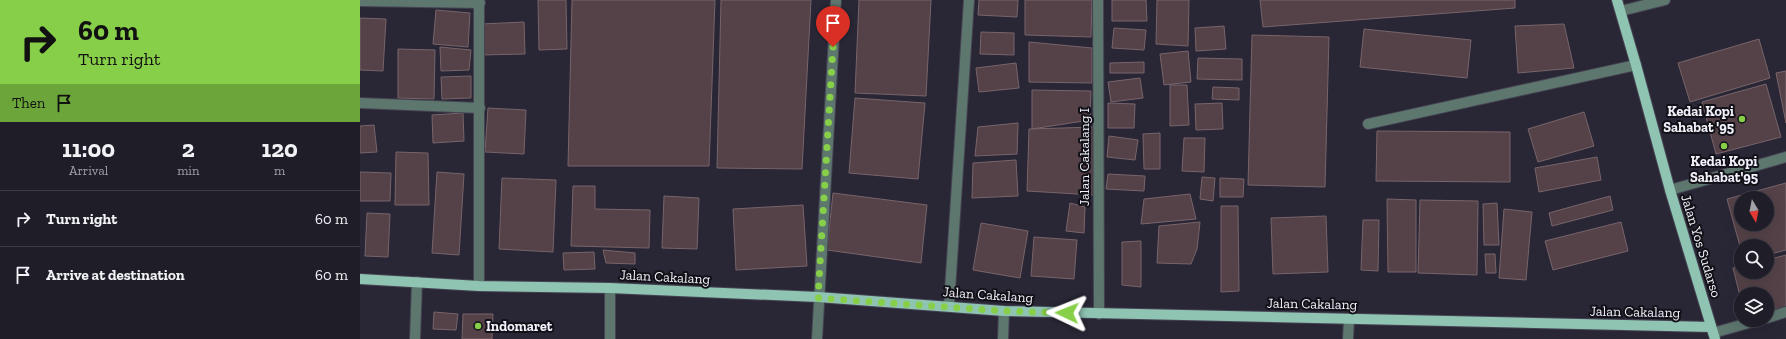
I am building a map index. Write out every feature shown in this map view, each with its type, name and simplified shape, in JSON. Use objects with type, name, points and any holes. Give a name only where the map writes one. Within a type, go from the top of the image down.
[{"type":"main road","name":"Jalan Yos Sudarso","points":[[1616,0],[1621,11],[1670,190],[1713,333]]},
{"type":"main road","name":"Jalan Cakalang","points":[[360,279],[479,286],[610,288],[818,298],[1004,311],[1349,319],[1713,333]]},
{"type":"street","points":[[817,339],[818,298],[836,0]]},
{"type":"street","points":[[949,306],[969,0]]},
{"type":"street","name":"Jalan Cakalang I","points":[[1098,0],[1099,314]]},
{"type":"street","points":[[1621,11],[1665,0]]},
{"type":"street","points":[[360,1],[480,1],[479,286]]},
{"type":"street","points":[[1368,124],[1636,65]]},
{"type":"street","points":[[360,103],[480,108]]},
{"type":"street","points":[[1670,190],[1786,157]]},
{"type":"street","points":[[415,339],[417,282]]},
{"type":"street","points":[[610,288],[610,339]]},
{"type":"street","points":[[1003,339],[1004,311]]},
{"type":"street","points":[[1774,316],[1786,312]]},
{"type":"street","points":[[1348,339],[1349,319]]},
{"type":"street","points":[[1713,333],[1734,327]]},
{"type":"building","points":[[538,0],[566,0],[567,49],[539,50]]},
{"type":"building","points":[[572,0],[715,0],[709,166],[568,166]]},
{"type":"building","points":[[721,0],[811,0],[802,169],[717,168]]},
{"type":"building","points":[[859,0],[931,0],[926,96],[855,93]]},
{"type":"building","points":[[979,0],[1018,0],[1017,17],[978,15]]},
{"type":"building","points":[[1025,0],[1092,0],[1091,37],[1025,35]]},
{"type":"building","points":[[1112,0],[1146,0],[1147,21],[1112,21]]},
{"type":"building","points":[[1157,0],[1189,0],[1188,46],[1156,44]]},
{"type":"building","points":[[1260,0],[1515,0],[1515,8],[1263,27]]},
{"type":"building","points":[[436,10],[470,13],[468,47],[433,44]]},
{"type":"building","points":[[360,18],[386,19],[383,71],[360,70]]},
{"type":"building","points":[[524,22],[525,54],[481,55],[481,24]]},
{"type":"building","points":[[1564,24],[1574,68],[1518,73],[1515,26]]},
{"type":"building","points":[[1224,26],[1226,49],[1196,51],[1195,28]]},
{"type":"building","points":[[1114,28],[1146,30],[1144,50],[1112,48]]},
{"type":"building","points":[[1364,29],[1471,40],[1467,78],[1360,67]]},
{"type":"building","points":[[981,32],[1014,33],[1014,55],[980,54]]},
{"type":"building","points":[[1252,35],[1329,37],[1325,187],[1248,185]]},
{"type":"building","points":[[1759,39],[1770,78],[1690,102],[1678,63]]},
{"type":"building","points":[[1029,42],[1092,48],[1092,83],[1029,82]]},
{"type":"building","points":[[440,47],[471,50],[469,70],[441,71]]},
{"type":"building","points":[[398,49],[435,50],[434,99],[398,98]]},
{"type":"building","points":[[1188,51],[1191,82],[1164,85],[1160,54]]},
{"type":"building","points":[[1198,58],[1242,59],[1242,80],[1197,79]]},
{"type":"building","points":[[1144,62],[1144,73],[1110,73],[1110,63]]},
{"type":"building","points":[[1016,63],[1019,88],[979,92],[976,68]]},
{"type":"building","points":[[1786,71],[1786,123],[1776,73]]},
{"type":"building","points":[[471,76],[471,98],[442,99],[441,77]]},
{"type":"building","points":[[1140,78],[1143,98],[1111,102],[1108,82]]},
{"type":"building","name":"Kedai Kopi Sahabat '95","points":[[1766,84],[1781,137],[1716,154],[1702,102]]},
{"type":"building","points":[[1170,85],[1187,85],[1189,125],[1170,126]]},
{"type":"building","points":[[1213,87],[1239,88],[1239,100],[1212,99]]},
{"type":"building","points":[[1032,90],[1091,91],[1090,120],[1032,129]]},
{"type":"building","points":[[855,98],[925,103],[918,179],[849,173]]},
{"type":"building","points":[[1108,103],[1135,104],[1134,128],[1108,128]]},
{"type":"building","points":[[1222,103],[1223,129],[1196,130],[1195,104]]},
{"type":"building","points":[[488,108],[526,110],[524,154],[485,152]]},
{"type":"building","points":[[1584,112],[1594,146],[1538,162],[1528,129]]},
{"type":"building","points":[[463,113],[464,141],[433,143],[432,115]]},
{"type":"building","points":[[1018,123],[1017,154],[975,156],[978,127]]},
{"type":"building","points":[[374,125],[377,152],[360,153],[360,126]]},
{"type":"building","points":[[1094,127],[1094,195],[1027,191],[1029,129]]},
{"type":"building","points":[[1377,131],[1510,132],[1510,182],[1376,181]]},
{"type":"building","points":[[1160,133],[1160,169],[1144,169],[1143,134]]},
{"type":"building","points":[[1109,136],[1138,140],[1135,160],[1107,157]]},
{"type":"building","points":[[1184,138],[1205,138],[1204,172],[1182,171]]},
{"type":"building","points":[[396,152],[428,153],[429,205],[395,205]]},
{"type":"building","points":[[1597,157],[1601,180],[1539,192],[1535,168]]},
{"type":"building","points":[[1016,160],[1018,196],[972,198],[973,163]]},
{"type":"building","points":[[360,172],[391,173],[390,201],[360,201]]},
{"type":"building","points":[[437,172],[464,174],[459,255],[432,253]]},
{"type":"building","points":[[1108,174],[1145,176],[1144,191],[1106,189]]},
{"type":"building","points":[[1202,177],[1215,178],[1213,201],[1200,199]]},
{"type":"building","points":[[502,178],[556,180],[553,252],[499,249]]},
{"type":"building","points":[[1220,178],[1244,179],[1243,197],[1220,197]]},
{"type":"building","points":[[1786,183],[1786,250],[1774,253],[1774,239],[1738,239],[1736,231],[1774,231],[1774,191],[1756,191]]},
{"type":"building","points":[[573,186],[595,186],[595,209],[650,210],[649,248],[571,246]]},
{"type":"building","points":[[833,193],[927,205],[921,263],[827,250]]},
{"type":"building","points":[[1190,194],[1196,219],[1141,224],[1144,199]]},
{"type":"building","points":[[664,196],[699,198],[697,249],[662,248]]},
{"type":"building","points":[[1610,196],[1613,210],[1552,226],[1549,213]]},
{"type":"building","points":[[1734,197],[1734,224],[1727,199]]},
{"type":"building","points":[[1387,199],[1416,200],[1416,272],[1388,272]]},
{"type":"building","points":[[1420,200],[1478,201],[1477,275],[1418,273]]},
{"type":"building","points":[[1070,203],[1085,207],[1084,233],[1066,231]]},
{"type":"building","points":[[1497,203],[1499,245],[1484,245],[1483,204]]},
{"type":"building","points":[[803,205],[807,266],[736,270],[733,209]]},
{"type":"building","points":[[1221,206],[1238,206],[1239,291],[1221,292]]},
{"type":"building","points":[[1504,209],[1532,212],[1526,280],[1499,278]]},
{"type":"building","points":[[367,213],[390,214],[388,257],[365,256]]},
{"type":"building","points":[[1326,216],[1328,272],[1273,274],[1271,218]]},
{"type":"building","points":[[1363,220],[1379,220],[1378,271],[1361,270]]},
{"type":"building","points":[[1200,222],[1197,249],[1191,264],[1157,263],[1159,226]]},
{"type":"building","points":[[1621,222],[1628,251],[1553,270],[1545,241]]},
{"type":"building","points":[[981,223],[1028,231],[1020,278],[973,270]]},
{"type":"building","points":[[1034,237],[1077,240],[1074,279],[1031,276]]},
{"type":"building","points":[[1141,241],[1141,287],[1122,285],[1122,242]]},
{"type":"building","points":[[603,250],[635,253],[635,264],[606,263]]},
{"type":"building","points":[[594,252],[595,269],[564,270],[563,253]]},
{"type":"building","points":[[1485,254],[1495,254],[1496,273],[1486,273]]},
{"type":"building","points":[[1786,255],[1786,307],[1774,310],[1774,287],[1738,287],[1736,279],[1774,279],[1774,258]]},
{"type":"building","points":[[434,312],[458,314],[456,330],[433,329]]},
{"type":"building","name":"Indomaret","points":[[463,314],[493,314],[492,339],[462,339]]},
{"type":"place","name":"Kedai Kopi Sahabat '95","points":[[1742,119]]},
{"type":"place","name":"Kedai Kopi Sahabat'95","points":[[1724,146]]},
{"type":"place","name":"Indomaret","points":[[478,326]]},
{"type":"route","points":[[833,47],[818,298],[1004,311],[1067,313]]}]
